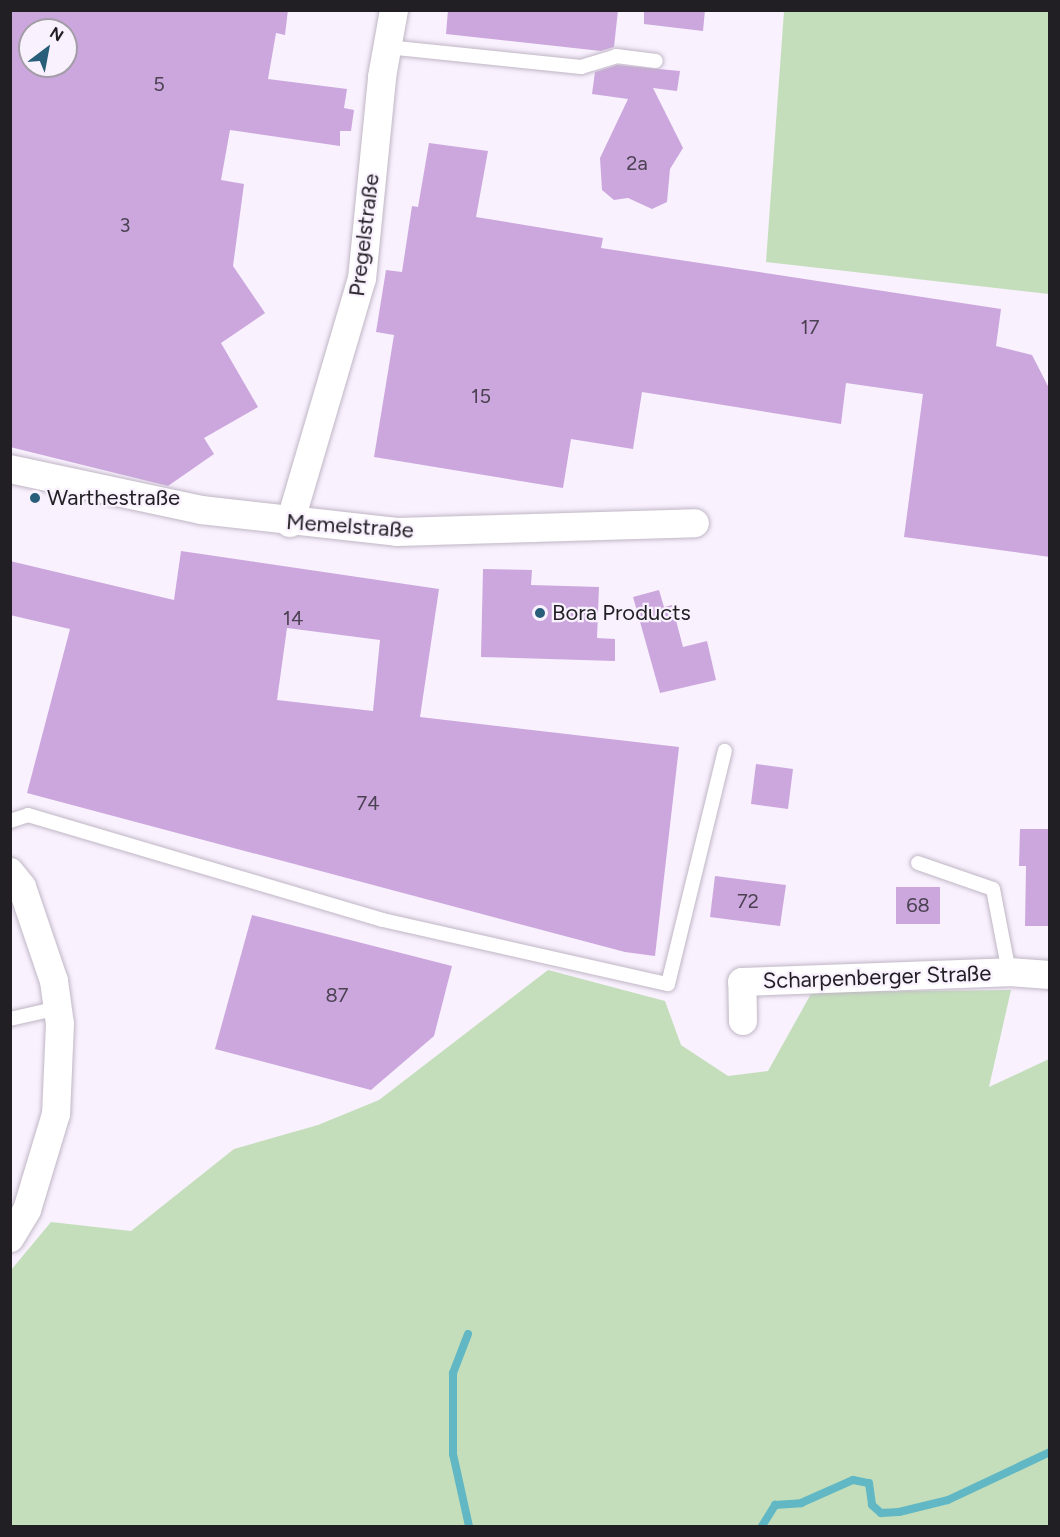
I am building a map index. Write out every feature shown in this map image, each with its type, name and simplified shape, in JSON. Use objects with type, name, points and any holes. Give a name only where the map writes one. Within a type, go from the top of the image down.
[{"type":"street","name":"Pregelstraße","points":[[290,523],[362,279],[387,47],[394,10]]},
{"type":"street","name":"Memelstraße","points":[[10,469],[166,503],[290,523],[397,532],[695,524]]},
{"type":"street","points":[[10,872],[22,887],[37,929],[54,981],[58,1008],[56,1114],[27,1210],[10,1238]]},
{"type":"street","name":"Scharpenberger Straße","points":[[742,1021],[742,982],[1009,972],[1050,975]]},
{"type":"lane","points":[[387,47],[581,68],[616,56],[656,61]]},
{"type":"lane","points":[[10,821],[28,814],[384,920],[668,984],[725,751]]},
{"type":"lane","points":[[918,863],[993,889],[1009,972]]},
{"type":"lane","points":[[10,1019],[58,1008]]},
{"type":"green space","points":[[784,11],[1049,11],[1049,294],[766,262]]},
{"type":"green space","points":[[548,970],[665,1001],[681,1045],[728,1076],[768,1071],[812,992],[1011,990],[989,1087],[1049,1059],[1049,1526],[11,1526],[11,1270],[51,1222],[131,1231],[234,1149],[318,1125],[379,1100]]},
{"type":"building","points":[[10,10],[288,10],[285,35],[276,33],[268,79],[347,89],[344,108],[354,110],[351,131],[340,131],[340,146],[230,130],[221,180],[244,184],[233,266],[265,313],[221,343],[258,407],[204,438],[214,454],[168,486],[10,447]]},
{"type":"building","points":[[448,10],[618,10],[614,47],[601,51],[446,34]]},
{"type":"building","points":[[644,10],[705,10],[703,31],[644,24]]},
{"type":"building","points":[[617,65],[680,71],[677,91],[653,88],[683,148],[670,169],[667,202],[652,209],[628,198],[614,200],[602,190],[600,158],[628,99],[592,94],[595,72]]},
{"type":"building","points":[[429,143],[488,151],[476,217],[603,238],[601,248],[1001,309],[996,346],[1032,355],[1050,390],[1050,557],[904,537],[923,394],[846,383],[841,424],[642,392],[633,449],[571,439],[563,488],[374,457],[394,335],[376,332],[386,270],[402,272],[412,206],[418,207]]},
{"type":"building","points":[[181,551],[439,589],[420,717],[679,747],[655,956],[625,952],[27,793],[70,629],[10,615],[10,561],[174,600]],"holes":[[[287,628],[380,640],[373,711],[277,700]]]},
{"type":"building","name":"Bora Products","points":[[483,569],[532,570],[531,585],[599,587],[597,638],[615,639],[615,661],[481,657]]},
{"type":"building","points":[[659,590],[664,607],[672,605],[683,647],[707,641],[716,680],[660,693],[633,597]]},
{"type":"building","points":[[756,764],[793,769],[788,809],[751,804]]},
{"type":"building","points":[[1020,829],[1050,829],[1050,926],[1025,926],[1026,866],[1019,866]]},
{"type":"building","points":[[715,876],[786,885],[780,926],[710,917]]},
{"type":"building","points":[[896,887],[940,887],[940,924],[896,924]]},
{"type":"building","points":[[252,915],[452,966],[434,1036],[371,1090],[215,1049]]},
{"type":"waterway","points":[[468,1334],[453,1373],[453,1454],[469,1526]]},
{"type":"waterway","points":[[762,1526],[775,1505],[801,1503],[853,1480],[869,1483],[872,1505],[881,1513],[899,1512],[948,1500],[1050,1452]]},
{"type":"place","name":"Warthestraße","points":[[35,498]]},
{"type":"place","name":"Bora Products","points":[[540,613]]}]
